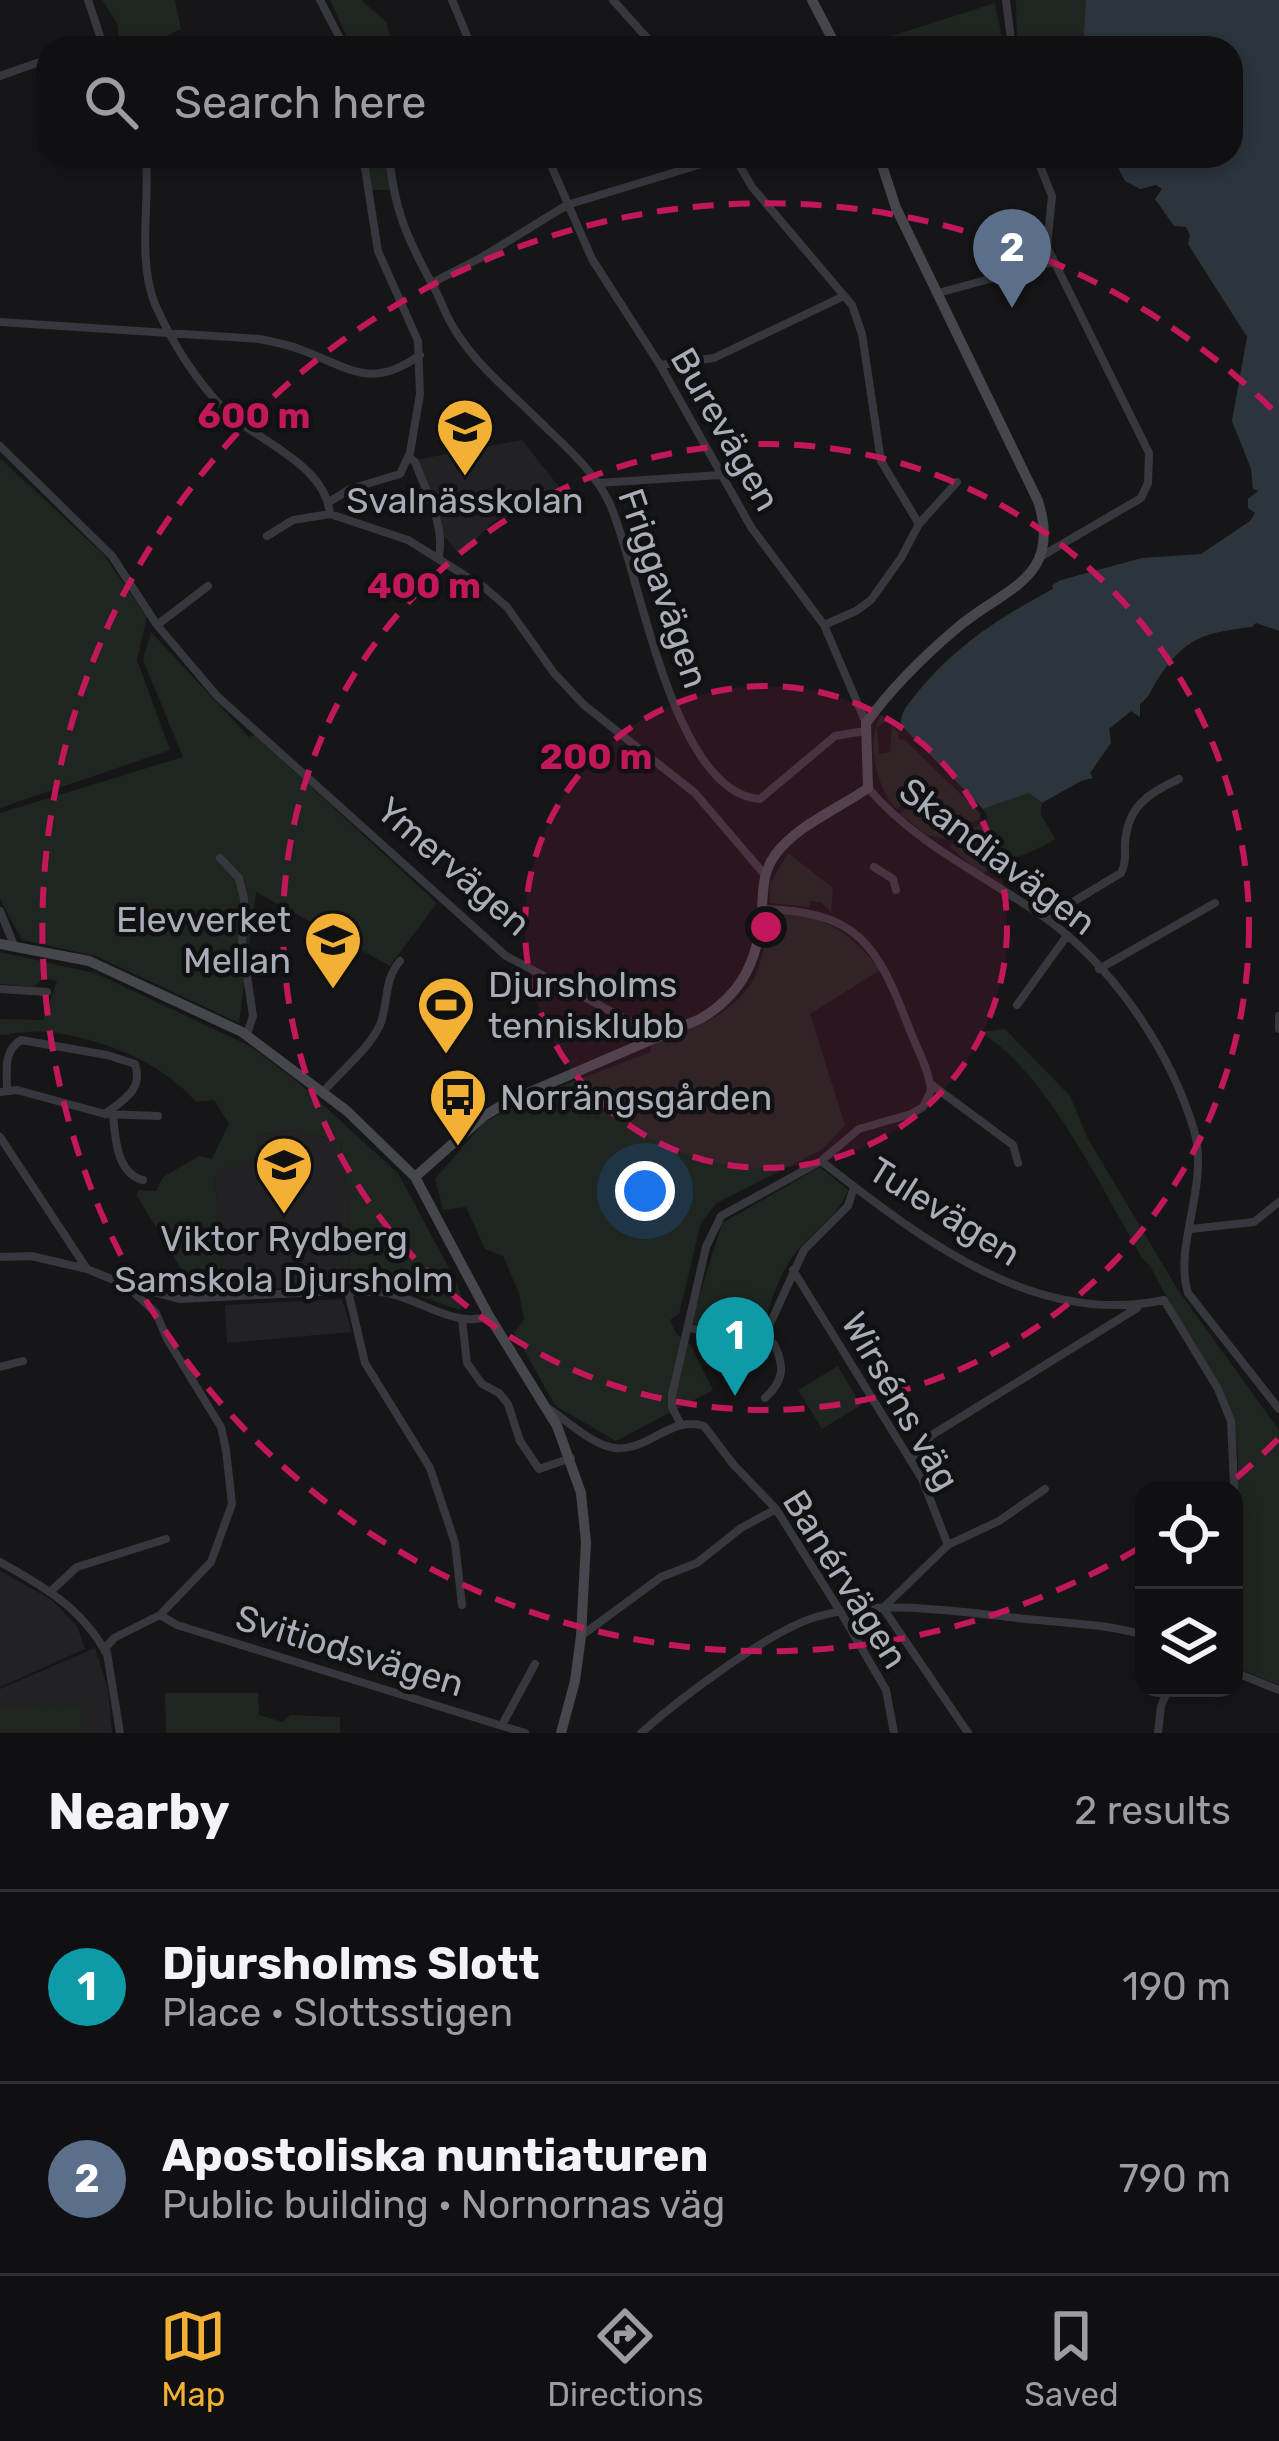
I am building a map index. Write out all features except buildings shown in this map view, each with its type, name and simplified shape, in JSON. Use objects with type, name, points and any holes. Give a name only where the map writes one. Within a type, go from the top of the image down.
[{"type":"street","points":[[88,0],[100,36]]},
{"type":"street","points":[[320,0],[339,36]]},
{"type":"street","points":[[452,0],[467,36]]},
{"type":"street","points":[[614,0],[646,36]]},
{"type":"street","points":[[812,0],[831,36]]},
{"type":"street","points":[[1006,0],[1010,36]]},
{"type":"street","points":[[0,76],[36,63]]},
{"type":"street","points":[[146,168],[148,275],[168,331],[224,409],[296,462],[329,502],[329,514]]},
{"type":"street","points":[[329,502],[350,489],[393,479],[409,458],[420,394],[418,341],[378,250],[365,168]]},
{"type":"street","name":"Friggavägen","points":[[391,168],[406,240],[452,325],[475,357],[599,483],[619,528],[646,631],[679,713],[705,761],[731,789],[760,800],[835,736],[865,727]]},
{"type":"street","name":"Burevägen","points":[[554,168],[592,259],[660,365],[761,543],[824,625],[865,727]]},
{"type":"street","points":[[432,283],[567,205],[691,168]]},
{"type":"street","points":[[739,168],[844,296],[862,334],[881,461],[919,524]]},
{"type":"street","points":[[415,1177],[508,1101],[700,1019],[739,990],[757,944],[765,875],[784,845],[868,788],[865,727],[881,703],[959,626],[1019,586],[1040,557],[1045,534],[1038,501],[896,208],[883,168]]},
{"type":"street","points":[[1040,557],[1141,498],[1150,464],[1118,388],[1053,262],[1047,236],[1052,196],[1041,168]]},
{"type":"street","points":[[936,293],[1053,262]]},
{"type":"street","points":[[660,365],[729,352],[844,296]]},
{"type":"street","points":[[0,322],[260,339],[296,347],[362,374],[393,371],[420,355]]},
{"type":"street","name":"Ymervägen","points":[[0,446],[112,556],[157,625],[217,697],[506,956],[632,1023],[649,1038]]},
{"type":"street","points":[[409,458],[415,462],[436,516],[439,556]]},
{"type":"street","points":[[599,483],[720,475]]},
{"type":"street","points":[[824,625],[871,600],[919,524],[957,482]]},
{"type":"street","points":[[267,536],[293,520],[329,514],[387,530],[439,556],[507,607],[554,673],[584,704],[695,793],[765,875]]},
{"type":"street","points":[[157,625],[208,586]]},
{"type":"street","points":[[1046,918],[1121,873],[1135,809],[1143,798],[1179,778]]},
{"type":"street","name":"Skandiavägen","points":[[868,788],[889,813],[935,850],[1046,918],[1099,969],[1144,1025],[1182,1095],[1198,1151],[1185,1272],[1189,1293],[1279,1409]]},
{"type":"street","points":[[220,858],[239,878],[244,899],[242,942],[254,1016],[247,1034]]},
{"type":"street","points":[[874,867],[893,879],[896,890]]},
{"type":"street","points":[[1099,969],[1215,903]]},
{"type":"street","points":[[547,1408],[599,1443],[618,1449],[680,1424],[672,1395],[706,1247],[721,1216],[821,1161],[860,1129],[923,1107],[929,1100],[931,1084],[885,965],[869,946],[832,918],[815,912],[762,909]]},
{"type":"street","points":[[0,911],[5,944]]},
{"type":"street","points":[[0,930],[5,944]]},
{"type":"street","points":[[1017,1005],[1066,937]]},
{"type":"street","points":[[5,944],[89,962],[247,1034],[323,1092],[415,1177],[571,1458],[586,1542],[581,1636],[561,1733]]},
{"type":"street","points":[[323,1092],[374,1035],[384,1012],[386,987],[400,961]]},
{"type":"street","points":[[0,989],[47,992]]},
{"type":"street","points":[[1279,1016],[1279,1029]]},
{"type":"street","points":[[109,1115],[136,1090],[135,1064],[22,1040],[12,1045],[4,1091],[109,1115],[158,1116]]},
{"type":"street","points":[[931,1084],[1024,1151]]},
{"type":"street","points":[[109,1115],[126,1171],[143,1180]]},
{"type":"street","points":[[0,1137],[87,1269]]},
{"type":"street","points":[[1013,1145],[1018,1162]]},
{"type":"street","name":"Tulevägen","points":[[821,1161],[937,1245],[1000,1281],[1074,1301],[1143,1306],[1164,1300],[1218,1390],[1231,1421],[1237,1589]]},
{"type":"street","points":[[763,1339],[804,1250],[848,1206],[854,1187]]},
{"type":"street","points":[[1191,1229],[1254,1222],[1279,1202]]},
{"type":"street","points":[[0,1257],[31,1256],[87,1269],[179,1299],[320,1292]]},
{"type":"street","name":"Wirséns väg","points":[[793,1270],[922,1479],[948,1545],[884,1609]]},
{"type":"street","points":[[106,1654],[110,1640],[160,1616],[211,1562],[232,1504],[220,1427],[156,1313],[126,1285]]},
{"type":"street","points":[[462,1605],[455,1543],[430,1468],[365,1363],[348,1292],[389,1293],[462,1319],[489,1316]]},
{"type":"street","points":[[156,1313],[179,1299]]},
{"type":"street","points":[[910,1460],[932,1435],[1046,1361],[1143,1306]]},
{"type":"street","points":[[462,1319],[466,1363],[482,1384],[508,1404],[520,1441],[539,1469],[571,1458]]},
{"type":"street","points":[[688,1328],[775,1344],[783,1361],[779,1382],[765,1397]]},
{"type":"street","points":[[0,1367],[23,1361]]},
{"type":"street","name":"Banérvägen","points":[[680,1424],[704,1426],[776,1509],[886,1690],[894,1733]]},
{"type":"street","points":[[948,1545],[999,1521],[1045,1490]]},
{"type":"street","points":[[581,1636],[607,1622],[661,1577],[697,1563],[741,1528],[776,1509]]},
{"type":"street","points":[[51,1591],[77,1567],[166,1539]]},
{"type":"street","points":[[0,1562],[51,1591],[87,1622],[106,1654],[120,1733]]},
{"type":"street","points":[[884,1609],[968,1733]]},
{"type":"street","points":[[641,1733],[718,1673],[791,1627],[840,1611],[884,1609],[1100,1626],[1135,1633]]},
{"type":"street","name":"Svitiodsvägen","points":[[160,1616],[525,1733]]},
{"type":"street","points":[[502,1725],[535,1664]]},
{"type":"street","points":[[1243,1673],[1279,1690]]},
{"type":"street","points":[[1158,1733],[1165,1697]]},
{"type":"shaded area","points":[[102,0],[175,0],[181,29],[166,36],[119,36],[117,23]]},
{"type":"shaded area","points":[[330,0],[361,0],[386,22],[390,36],[346,36]]},
{"type":"shaded area","points":[[1016,0],[1086,0],[1084,36],[1017,36]]},
{"type":"shaded area","points":[[1086,0],[1279,0],[1279,631],[1256,623],[1196,640],[1166,667],[1140,704],[1140,717],[1131,711],[1109,729],[1111,743],[1090,773],[1093,778],[1042,803],[1029,793],[983,809],[901,725],[917,693],[963,647],[1061,580],[1142,558],[1201,554],[1250,521],[1255,513],[1248,508],[1248,499],[1258,491],[1253,489],[1251,469],[1232,421],[1247,337],[1188,244],[1186,227],[1174,226],[1155,199],[1162,189],[1156,185],[1140,189],[1125,181],[1118,168],[1243,168],[1243,36],[1084,36]]},
{"type":"shaded area","points":[[995,3],[1002,36],[892,36]]},
{"type":"shaded area","points":[[369,168],[395,168],[398,190],[370,190]]},
{"type":"shaded area","points":[[522,440],[563,492],[494,521],[460,555],[443,535],[415,460]]},
{"type":"shaded area","points":[[0,458],[104,555],[147,617],[137,660],[170,750],[0,808]]},
{"type":"shaded area","points":[[151,632],[249,737],[255,735],[437,903],[390,966],[256,892],[239,1023],[96,956],[22,940],[0,899],[0,813],[183,757],[143,660]]},
{"type":"shaded area","points":[[881,715],[888,720],[877,727],[879,754],[890,752],[892,726],[898,739],[905,740],[981,814],[979,819],[963,826],[924,786],[896,809],[875,764],[874,738],[876,726]]},
{"type":"shaded area","points":[[1029,793],[1042,803],[1041,814],[1055,839],[981,874],[949,846],[975,832],[988,818],[983,809]]},
{"type":"shaded area","points":[[910,805],[936,831],[947,820],[957,832],[946,839],[927,835],[900,814]]},
{"type":"shaded area","points":[[788,853],[833,888],[831,912],[821,902],[810,901],[810,907],[770,903],[770,884]]},
{"type":"shaded area","points":[[780,913],[824,922],[859,947],[880,970],[810,1014],[845,1125],[823,1149],[717,1203],[701,1223],[679,1314],[670,1320],[676,1333],[691,1345],[713,1390],[616,1441],[557,1407],[514,1333],[524,1320],[519,1293],[503,1256],[485,1249],[466,1207],[443,1210],[435,1179],[483,1123],[527,1099],[651,1052],[651,1044],[708,1021],[733,1004],[753,980],[771,917]]},
{"type":"shaded area","points":[[0,952],[95,973],[250,1046],[299,1083],[398,1173],[464,1304],[459,1310],[384,1283],[350,1285],[349,1188],[341,1141],[296,1130],[256,1135],[260,1157],[219,1169],[215,1179],[223,1291],[210,1291],[208,1284],[185,1283],[185,1275],[137,1196],[138,1190],[156,1191],[163,1177],[199,1156],[212,1159],[229,1124],[214,1100],[196,1102],[166,1075],[108,1046],[47,1032],[0,1035],[0,1019],[43,1020],[57,981],[44,978],[34,987],[0,984]]},
{"type":"shaded area","points":[[1005,1029],[1070,1096],[1088,1139],[1178,1290],[1279,1430],[1279,1685],[1243,1670],[1243,1481],[1238,1481],[1232,1417],[1071,1134],[1027,1073],[979,1032]]},
{"type":"shaded area","name":"Viktor Rydberg Samskola Djursholm","points":[[296,1130],[341,1141],[349,1187],[350,1285],[223,1291],[215,1179],[219,1169],[256,1135]]},
{"type":"shaded area","points":[[820,1167],[848,1190],[788,1264],[759,1334],[691,1323],[722,1223]]},
{"type":"shaded area","points":[[342,1299],[352,1332],[227,1343],[225,1305]]},
{"type":"shaded area","points":[[838,1366],[861,1405],[822,1429],[798,1390]]},
{"type":"shaded area","points":[[0,1571],[52,1600],[77,1626],[85,1649],[0,1687]]},
{"type":"shaded area","points":[[95,1648],[108,1689],[112,1733],[0,1733],[0,1689]]},
{"type":"shaded area","points":[[165,1693],[258,1693],[259,1715],[283,1722],[290,1715],[340,1717],[340,1733],[166,1733]]},
{"type":"shaded area","points":[[82,1706],[83,1733],[0,1733],[0,1707]]},
{"type":"place","name":"Apostoliska nuntiaturen","points":[[1012,308]]},
{"type":"place","name":"Svalnässkolan","points":[[465,478]]},
{"type":"place","name":"Elevverket Mellan","points":[[333,991]]},
{"type":"place","name":"Djursholms tennisklubb","points":[[446,1056]]},
{"type":"place","name":"Norrängsgården","points":[[458,1148]]},
{"type":"place","name":"Viktor Rydberg Samskola Djursholm","points":[[284,1216]]},
{"type":"place","name":"Djursholms Slott","points":[[735,1396]]}]
